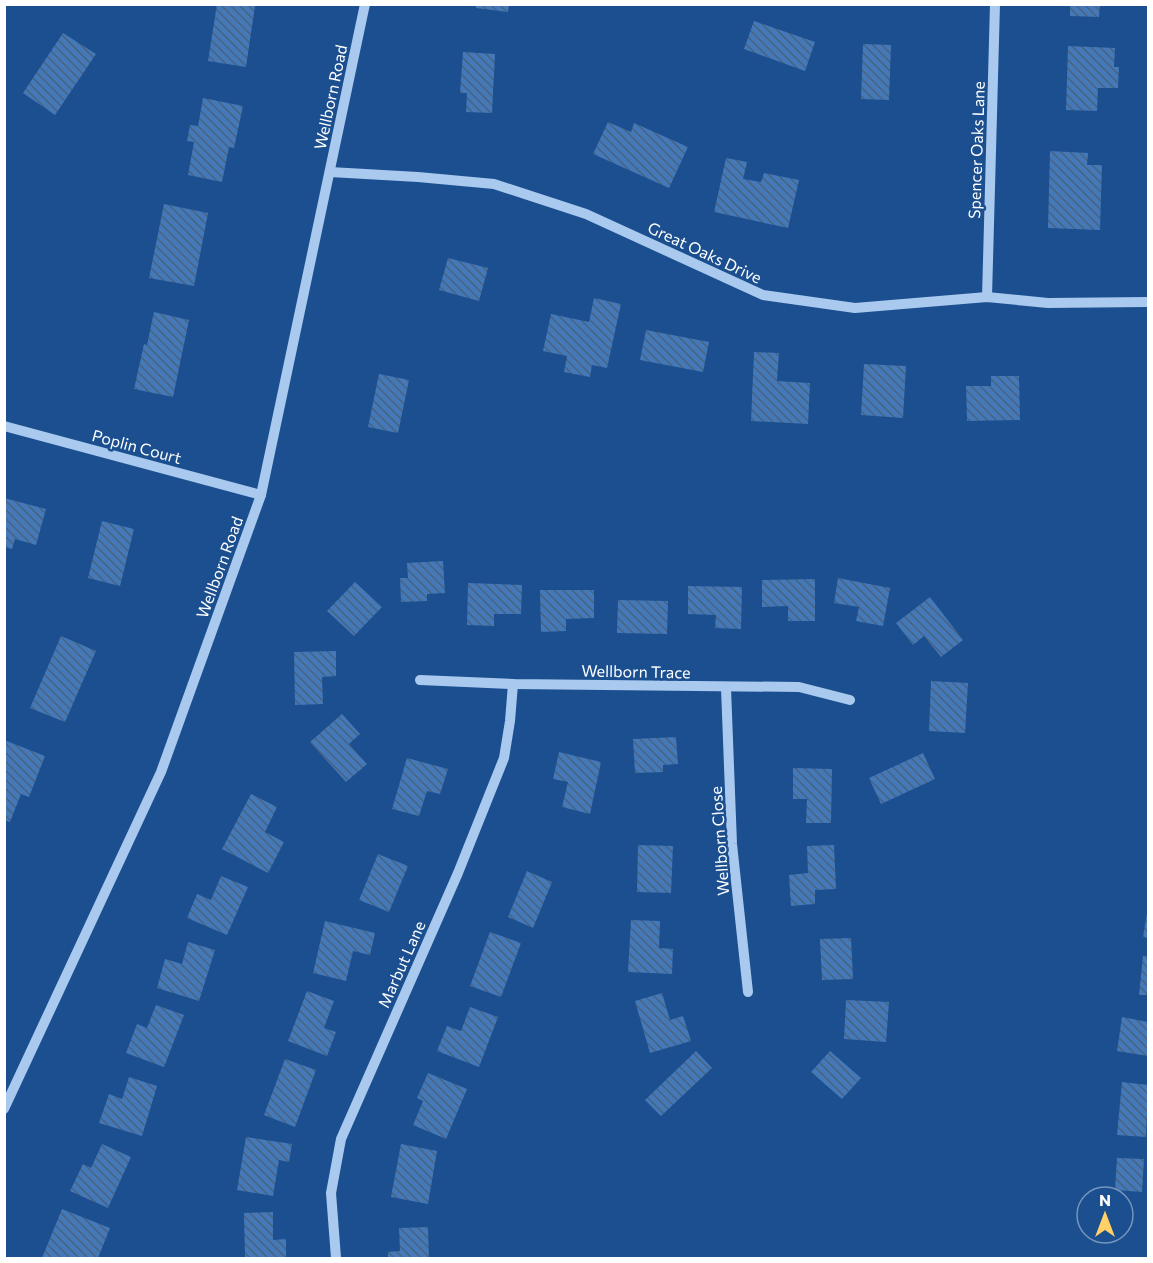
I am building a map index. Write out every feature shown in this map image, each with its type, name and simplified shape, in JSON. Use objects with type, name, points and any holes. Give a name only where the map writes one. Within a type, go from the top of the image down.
[{"type":"street","name":"Wellborn Road","points":[[4,1109],[161,772],[261,495],[365,4]]},
{"type":"street","name":"Spencer Oaks Lane","points":[[987,297],[995,4]]},
{"type":"street","name":"Great Oaks Drive","points":[[330,172],[494,184],[586,214],[763,295],[855,308],[987,297],[1048,303],[1149,302]]},
{"type":"street","name":"Poplin Court","points":[[4,426],[261,495]]},
{"type":"street","name":"Wellborn Trace","points":[[420,680],[726,688],[799,687],[850,700]]},
{"type":"street","name":"Marbut Lane","points":[[336,1258],[331,1193],[341,1139],[458,873],[504,758],[513,684]]},
{"type":"street","name":"Wellborn Close","points":[[726,688],[732,844],[748,992]]},
{"type":"building","points":[[217,4],[255,6],[246,67],[208,61]]},
{"type":"building","points":[[476,4],[509,4],[508,12],[476,8]]},
{"type":"building","points":[[1070,4],[1100,4],[1099,17],[1070,16]]},
{"type":"building","points":[[754,21],[815,42],[805,71],[744,49]]},
{"type":"building","points":[[63,33],[96,54],[55,115],[23,93]]},
{"type":"building","points":[[863,44],[891,45],[889,100],[861,99]]},
{"type":"building","points":[[1068,46],[1115,48],[1114,67],[1119,67],[1118,88],[1098,88],[1097,111],[1066,110]]},
{"type":"building","points":[[463,52],[495,54],[492,113],[466,112],[467,93],[460,93]]},
{"type":"building","points":[[203,98],[243,106],[234,148],[229,147],[222,182],[188,175],[194,142],[187,141],[190,125],[198,126]]},
{"type":"building","points":[[608,122],[631,132],[634,123],[688,147],[669,188],[593,154]]},
{"type":"building","points":[[1050,151],[1088,153],[1087,165],[1102,165],[1100,230],[1048,228]]},
{"type":"building","points":[[726,158],[747,162],[743,179],[761,182],[764,173],[799,180],[788,228],[714,212]]},
{"type":"building","points":[[164,204],[208,213],[194,286],[149,278]]},
{"type":"building","points":[[448,258],[488,268],[479,301],[439,290]]},
{"type":"building","points":[[594,298],[621,304],[607,368],[592,365],[590,377],[564,372],[567,356],[543,351],[551,314],[589,322]]},
{"type":"building","points":[[154,312],[189,320],[173,397],[134,389]]},
{"type":"building","points":[[646,330],[709,342],[703,372],[640,360]]},
{"type":"building","points":[[754,352],[779,353],[777,381],[810,383],[808,424],[751,421]]},
{"type":"building","points":[[864,364],[906,366],[903,418],[861,415]]},
{"type":"building","points":[[379,374],[409,380],[398,433],[368,427]]},
{"type":"building","points":[[991,376],[1019,376],[1020,420],[967,421],[966,386],[991,386]]},
{"type":"building","points":[[4,498],[46,509],[36,545],[15,539],[12,549],[4,547]]},
{"type":"building","points":[[102,521],[134,529],[120,586],[88,578]]},
{"type":"building","points":[[443,561],[445,593],[427,594],[427,601],[401,602],[400,578],[408,578],[407,563]]},
{"type":"building","points":[[838,578],[890,588],[883,626],[856,621],[859,607],[834,603]]},
{"type":"building","points":[[815,579],[815,621],[788,621],[788,606],[762,607],[762,580]]},
{"type":"building","points":[[355,582],[382,607],[354,636],[327,611]]},
{"type":"building","points":[[468,583],[522,585],[521,614],[494,614],[494,626],[467,625]]},
{"type":"building","points":[[688,586],[742,587],[741,629],[715,628],[716,615],[688,614]]},
{"type":"building","points":[[540,590],[594,590],[594,618],[566,619],[566,631],[541,632]]},
{"type":"building","points":[[930,597],[963,640],[941,657],[924,636],[913,645],[896,623]]},
{"type":"building","points":[[618,600],[668,601],[667,634],[617,633]]},
{"type":"building","points":[[61,636],[96,651],[65,722],[30,708]]},
{"type":"building","points":[[336,651],[336,676],[322,677],[323,704],[295,705],[294,652]]},
{"type":"building","points":[[931,681],[968,683],[965,733],[929,731]]},
{"type":"building","points":[[342,714],[360,734],[349,744],[367,764],[346,782],[310,742]]},
{"type":"building","points":[[676,737],[678,764],[663,765],[663,772],[635,773],[633,739]]},
{"type":"building","points":[[4,740],[45,756],[29,797],[21,794],[10,822],[4,820]]},
{"type":"building","points":[[559,752],[601,762],[590,814],[562,807],[568,782],[553,779]]},
{"type":"building","points":[[923,753],[935,779],[881,804],[869,778]]},
{"type":"building","points":[[407,758],[448,769],[440,794],[427,791],[419,816],[392,809]]},
{"type":"building","points":[[793,768],[832,769],[831,823],[806,823],[807,799],[793,799]]},
{"type":"building","points":[[251,794],[277,807],[265,832],[284,842],[268,873],[222,849]]},
{"type":"building","points":[[638,845],[673,846],[671,893],[637,892]]},
{"type":"building","points":[[834,845],[836,889],[815,890],[815,904],[791,906],[789,875],[808,873],[807,846]]},
{"type":"building","points":[[378,854],[408,866],[389,912],[359,900]]},
{"type":"building","points":[[527,871],[552,882],[533,928],[508,917]]},
{"type":"building","points":[[221,876],[248,887],[227,935],[187,918],[197,894],[211,900]]},
{"type":"building","points":[[1148,913],[1148,938],[1143,937]]},
{"type":"building","points":[[631,920],[660,921],[659,948],[673,949],[672,974],[628,972]]},
{"type":"building","points":[[325,921],[375,933],[370,955],[353,951],[346,981],[313,973]]},
{"type":"building","points":[[490,932],[521,943],[501,997],[470,986]]},
{"type":"building","points":[[851,938],[853,979],[822,980],[820,939]]},
{"type":"building","points":[[188,942],[215,950],[199,1001],[157,988],[165,959],[182,964]]},
{"type":"building","points":[[1143,956],[1148,956],[1148,995],[1139,995]]},
{"type":"building","points":[[307,991],[334,1001],[324,1028],[336,1032],[327,1056],[288,1041]]},
{"type":"building","points":[[662,993],[670,1020],[683,1016],[691,1041],[650,1053],[635,1001]]},
{"type":"building","points":[[846,1000],[889,1002],[886,1042],[844,1039]]},
{"type":"building","points":[[156,1005],[184,1015],[164,1067],[126,1053],[137,1024],[147,1028]]},
{"type":"building","points":[[470,1007],[498,1017],[479,1067],[437,1051],[447,1026],[461,1031]]},
{"type":"building","points":[[1122,1017],[1148,1022],[1148,1056],[1117,1051]]},
{"type":"building","points":[[696,1051],[712,1068],[661,1116],[645,1100]]},
{"type":"building","points":[[830,1051],[861,1078],[842,1099],[811,1072]]},
{"type":"building","points":[[285,1059],[316,1070],[295,1127],[264,1115]]},
{"type":"building","points":[[428,1073],[467,1089],[446,1139],[413,1125],[423,1101],[417,1098]]},
{"type":"building","points":[[129,1077],[157,1086],[142,1136],[99,1123],[109,1094],[122,1099]]},
{"type":"building","points":[[1122,1082],[1148,1085],[1146,1137],[1117,1135]]},
{"type":"building","points":[[246,1137],[292,1144],[289,1162],[279,1160],[273,1196],[237,1190]]},
{"type":"building","points":[[102,1144],[131,1157],[108,1208],[70,1191],[83,1164],[91,1168]]},
{"type":"building","points":[[401,1144],[437,1151],[428,1204],[391,1197]]},
{"type":"building","points":[[1117,1158],[1144,1159],[1142,1192],[1135,1191],[1135,1185],[1115,1185]]},
{"type":"building","points":[[62,1209],[110,1228],[98,1258],[42,1258]]},
{"type":"building","points":[[273,1212],[273,1240],[286,1239],[286,1258],[245,1258],[244,1213]]},
{"type":"building","points":[[428,1227],[429,1258],[388,1258],[388,1252],[400,1251],[399,1228]]}]
